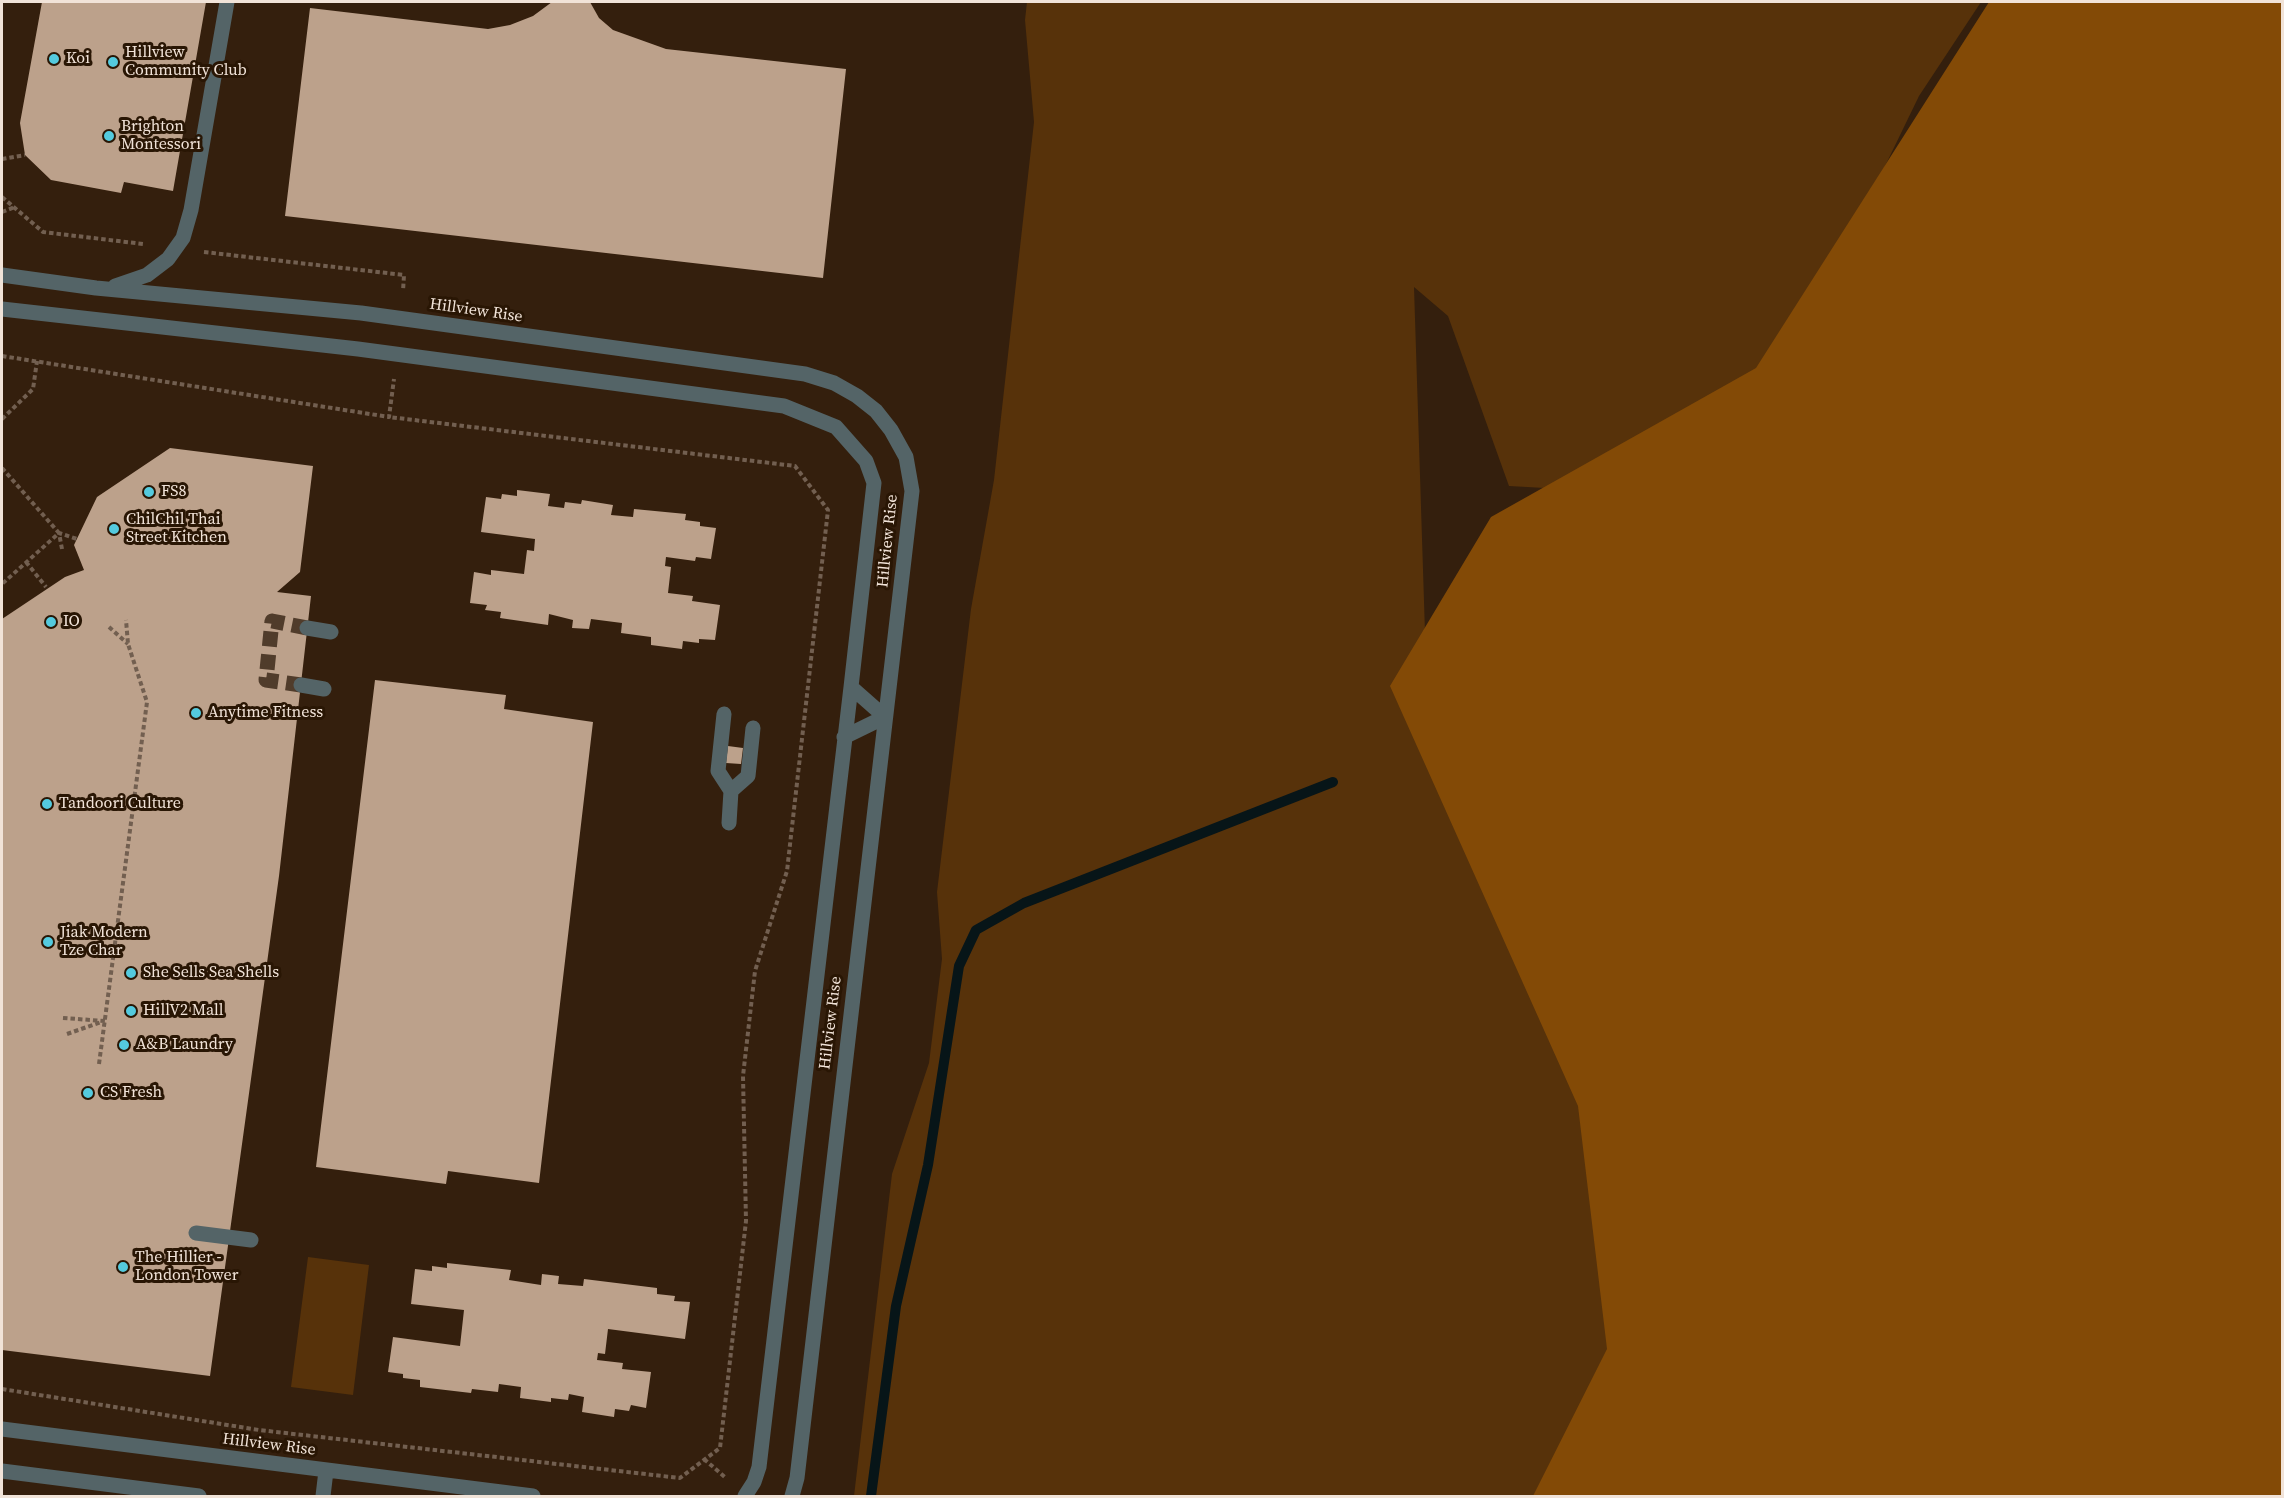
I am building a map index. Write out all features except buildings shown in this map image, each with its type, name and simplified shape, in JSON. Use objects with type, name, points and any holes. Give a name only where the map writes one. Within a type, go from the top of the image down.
[{"type":"street","points":[[96,288],[122,286],[147,275],[168,259],[183,238],[191,210],[227,2]]},
{"type":"street","name":"Hillview Rise","points":[[2,275],[96,288],[362,313],[805,374],[834,383],[857,396],[876,411],[899,443],[906,457],[912,491],[797,1478],[792,1497]]},
{"type":"street","name":"Hillview Rise","points":[[2,309],[408,356],[784,406],[836,427],[866,461],[874,483],[851,687],[759,1467],[754,1482],[745,1497]]},
{"type":"street","points":[[307,628],[331,632]]},
{"type":"street","points":[[301,685],[324,689]]},
{"type":"street","points":[[844,737],[885,717],[851,687]]},
{"type":"street","points":[[724,714],[718,771],[731,791],[729,823]]},
{"type":"street","points":[[731,791],[748,776],[753,728]]},
{"type":"street","points":[[196,1233],[251,1240]]},
{"type":"street","name":"Hillview Rise","points":[[2,1429],[533,1497]]},
{"type":"street","points":[[2,1471],[199,1497]]},
{"type":"street","points":[[323,1497],[326,1471]]},
{"type":"path","points":[[2,159],[25,155]]},
{"type":"path","points":[[2,212],[16,207]]},
{"type":"path","points":[[2,419],[33,388],[37,361]]},
{"type":"path","points":[[2,1389],[259,1430],[680,1478],[720,1448],[746,1221],[742,1076],[755,971],[787,871],[828,510],[795,466],[389,417]]},
{"type":"path","points":[[2,468],[59,532],[77,539]]},
{"type":"path","points":[[59,532],[62,549]]},
{"type":"path","points":[[2,584],[59,532]]},
{"type":"path","points":[[26,561],[46,587]]},
{"type":"path","points":[[99,1064],[147,702],[128,644],[126,620]]},
{"type":"path","points":[[109,627],[128,644]]},
{"type":"path","points":[[63,1018],[105,1021]]},
{"type":"path","points":[[67,1034],[105,1021]]},
{"type":"shaded area","points":[[1027,2],[1981,2],[1919,96],[1724,498],[1509,486],[1448,316],[1414,287],[1426,664],[1746,1496],[854,1496],[892,1174],[929,1063],[942,959],[937,892],[971,609],[994,480],[1034,122],[1025,20]]},
{"type":"shaded area","points":[[1989,2],[2282,2],[2282,1496],[1533,1496],[1607,1349],[1578,1106],[1390,686],[1491,517],[1756,368]]},
{"type":"shaded area","points":[[308,1257],[369,1265],[353,1395],[291,1387]]},
{"type":"waterway","points":[[871,1496],[896,1306],[928,1165],[959,966],[976,930],[1024,903],[1333,782]]},
{"type":"tunnel","points":[[301,685],[266,680],[272,621],[307,628]]},
{"type":"place","name":"Koi","points":[[54,59]]},
{"type":"place","name":"Hillview Community Club","points":[[113,62]]},
{"type":"place","name":"Brighton Montessori","points":[[109,136]]},
{"type":"place","name":"FS8","points":[[149,492]]},
{"type":"place","name":"ChilChil Thai Street Kitchen","points":[[114,529]]},
{"type":"place","name":"IO","points":[[51,622]]},
{"type":"place","name":"Anytime Fitness","points":[[196,713]]},
{"type":"place","name":"Tandoori Culture","points":[[47,804]]},
{"type":"place","name":"Jiak Modern Tze Char","points":[[48,942]]},
{"type":"place","name":"She Sells Sea Shells","points":[[131,973]]},
{"type":"place","name":"HillV2 Mall","points":[[131,1011]]},
{"type":"place","name":"A&B Laundry","points":[[124,1045]]},
{"type":"place","name":"CS Fresh","points":[[88,1093]]},
{"type":"place","name":"The Hillier - London Tower","points":[[123,1267]]}]
